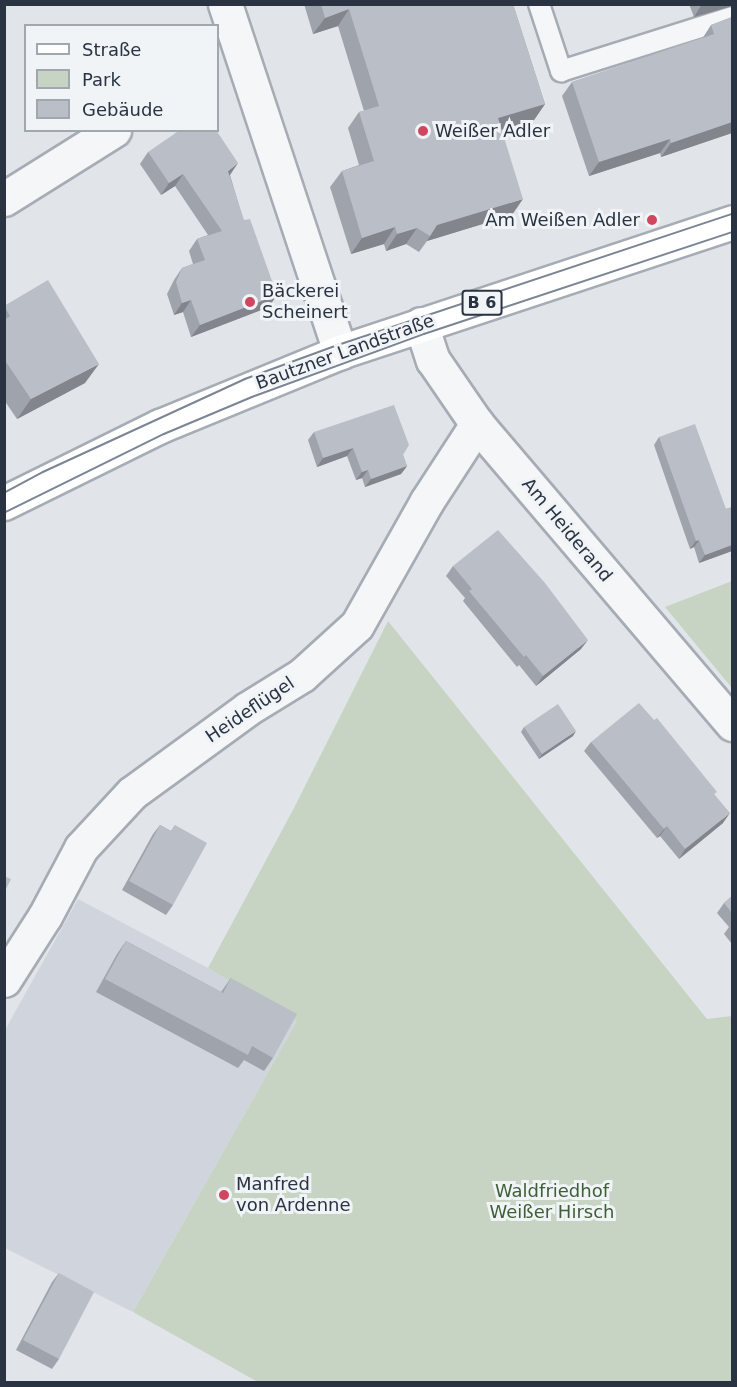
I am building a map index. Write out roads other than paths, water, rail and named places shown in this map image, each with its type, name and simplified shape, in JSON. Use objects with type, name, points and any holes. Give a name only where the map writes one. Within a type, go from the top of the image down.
[{"type":"main road","name":"Bautzner Landstraße","points":[[4,503],[160,426],[340,352],[732,222]]},
{"type":"street","points":[[225,4],[229,60],[340,352]]},
{"type":"street","points":[[4,199],[111,132]]},
{"type":"street","name":"Am Heiderand","points":[[421,324],[433,360],[477,424],[732,724]]},
{"type":"street","name":"Heideflügel","points":[[4,980],[45,916],[81,848],[132,793],[248,709],[302,675],[357,625],[427,501],[477,424]]},
{"type":"lane","points":[[539,4],[561,71],[732,17]]},
{"type":"tram line","points":[[4,493],[43,472],[245,379],[338,345],[732,214]]},
{"type":"tram line","points":[[4,513],[164,434],[252,397],[424,334],[732,232]]},
{"type":"place","name":"Weißer Adler","points":[[423,131]]},
{"type":"place","name":"Am Weißen Adler","points":[[652,220]]},
{"type":"place","name":"Bäckerei Scheinert","points":[[250,302]]},
{"type":"place","name":"Manfred von Ardenne","points":[[224,1195]]},
{"type":"park label","name":"Waldfriedhof Weißer Hirsch","points":[[552,1202]]}]
